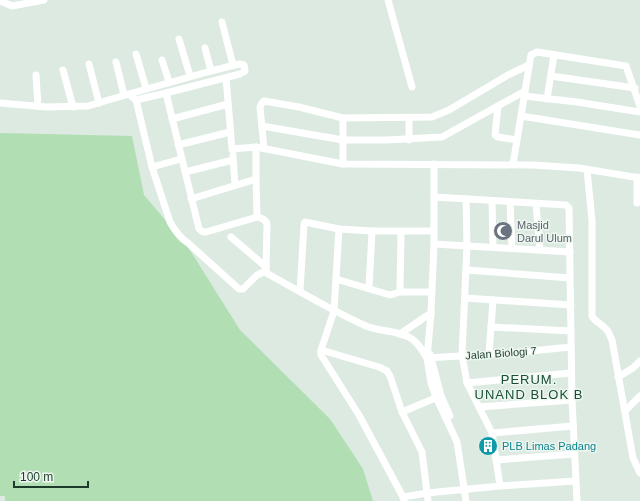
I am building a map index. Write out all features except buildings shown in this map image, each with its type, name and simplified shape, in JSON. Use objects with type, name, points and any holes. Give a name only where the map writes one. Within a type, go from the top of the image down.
[{"type":"street","points":[[0,0],[12,6],[44,0]]},
{"type":"street","points":[[388,0],[412,87]]},
{"type":"street","points":[[222,22],[233,65]]},
{"type":"street","points":[[179,39],[190,76]]},
{"type":"street","points":[[205,48],[211,70]]},
{"type":"street","points":[[513,164],[531,55],[534,53],[554,55],[626,66]]},
{"type":"street","points":[[136,54],[146,88]]},
{"type":"street","points":[[547,99],[554,55]]},
{"type":"street","points":[[624,59],[640,106]]},
{"type":"street","points":[[162,60],[169,82]]},
{"type":"street","points":[[116,62],[127,94],[136,100],[152,167],[170,222],[182,240],[188,243],[239,289],[243,289],[266,269]]},
{"type":"street","points":[[88,64],[98,103]]},
{"type":"street","points":[[0,103],[38,106],[88,106],[211,70],[244,64],[245,71],[240,74],[136,100]]},
{"type":"street","points":[[257,217],[256,179],[262,126],[260,107],[262,103],[266,101],[344,118],[432,117],[449,110],[529,65]]},
{"type":"street","points":[[63,70],[73,107]]},
{"type":"street","points":[[36,76],[38,106]]},
{"type":"street","points":[[551,76],[635,88]]},
{"type":"street","points":[[226,78],[235,185]]},
{"type":"street","points":[[166,93],[199,229],[203,232],[257,217],[266,221],[266,269]]},
{"type":"street","points":[[262,126],[343,140],[409,140],[442,138],[498,106],[525,93],[547,99],[640,112]]},
{"type":"street","points":[[172,119],[228,104]]},
{"type":"street","points":[[498,106],[495,135],[498,137],[517,140]]},
{"type":"street","points":[[521,116],[640,135]]},
{"type":"street","points":[[343,164],[344,118]]},
{"type":"street","points":[[409,118],[409,140]]},
{"type":"street","points":[[178,145],[230,132]]},
{"type":"street","points":[[232,149],[260,148],[343,164],[513,164],[554,166],[587,170],[638,177],[637,203]]},
{"type":"street","points":[[152,167],[181,158]]},
{"type":"street","points":[[185,172],[233,160]]},
{"type":"street","points":[[434,164],[434,244],[428,350],[431,383],[439,396],[462,444],[468,501]]},
{"type":"street","points":[[587,170],[592,220],[593,318],[605,328],[611,336],[633,458],[640,473]]},
{"type":"street","points":[[191,199],[256,179]]},
{"type":"street","points":[[434,197],[566,205],[569,208],[571,373],[577,501]]},
{"type":"street","points":[[466,199],[467,270],[462,356],[468,383],[492,433],[500,486]]},
{"type":"street","points":[[492,201],[493,247]]},
{"type":"street","points":[[510,202],[512,248]]},
{"type":"street","points":[[536,204],[540,250]]},
{"type":"street","points":[[300,291],[305,223],[307,222],[339,229],[401,232],[434,231]]},
{"type":"street","points":[[339,229],[334,311],[320,350],[321,357],[359,415],[403,499],[427,493],[575,481]]},
{"type":"street","points":[[369,288],[372,231]]},
{"type":"street","points":[[400,292],[401,232]]},
{"type":"street","points":[[231,237],[266,269],[268,274],[334,311],[367,326],[400,334],[412,339],[420,346],[429,358]]},
{"type":"street","points":[[434,244],[570,252]]},
{"type":"street","points":[[467,270],[570,278]]},
{"type":"street","points":[[336,279],[390,295],[400,292],[432,292]]},
{"type":"street","points":[[465,298],[571,305]]},
{"type":"street","points":[[489,354],[493,300]]},
{"type":"street","points":[[400,334],[431,313]]},
{"type":"street","points":[[491,327],[571,331]]},
{"type":"street","name":"Jalan Biologi 7","points":[[429,358],[571,347]]},
{"type":"street","points":[[320,350],[379,367],[387,371],[402,412],[422,452],[428,501]]},
{"type":"street","points":[[618,377],[636,365]]},
{"type":"street","points":[[468,383],[571,373]]},
{"type":"street","points":[[402,412],[439,396]]},
{"type":"street","points":[[625,411],[640,396]]},
{"type":"street","points":[[479,407],[572,400]]},
{"type":"street","points":[[492,433],[573,426]]},
{"type":"street","points":[[496,460],[574,454]]},
{"type":"green space","points":[[0,133],[132,136],[144,195],[188,247],[240,330],[330,419],[363,469],[373,501],[5,501],[5,496],[0,496]]},
{"type":"place","name":"Masjid Darul Ulum","points":[[503,231]]},
{"type":"place","name":"PLB Limas Padang","points":[[488,446]]},
{"type":"district","name":"PERUM. UNAND BLOK B","points":[[529,386]]}]
